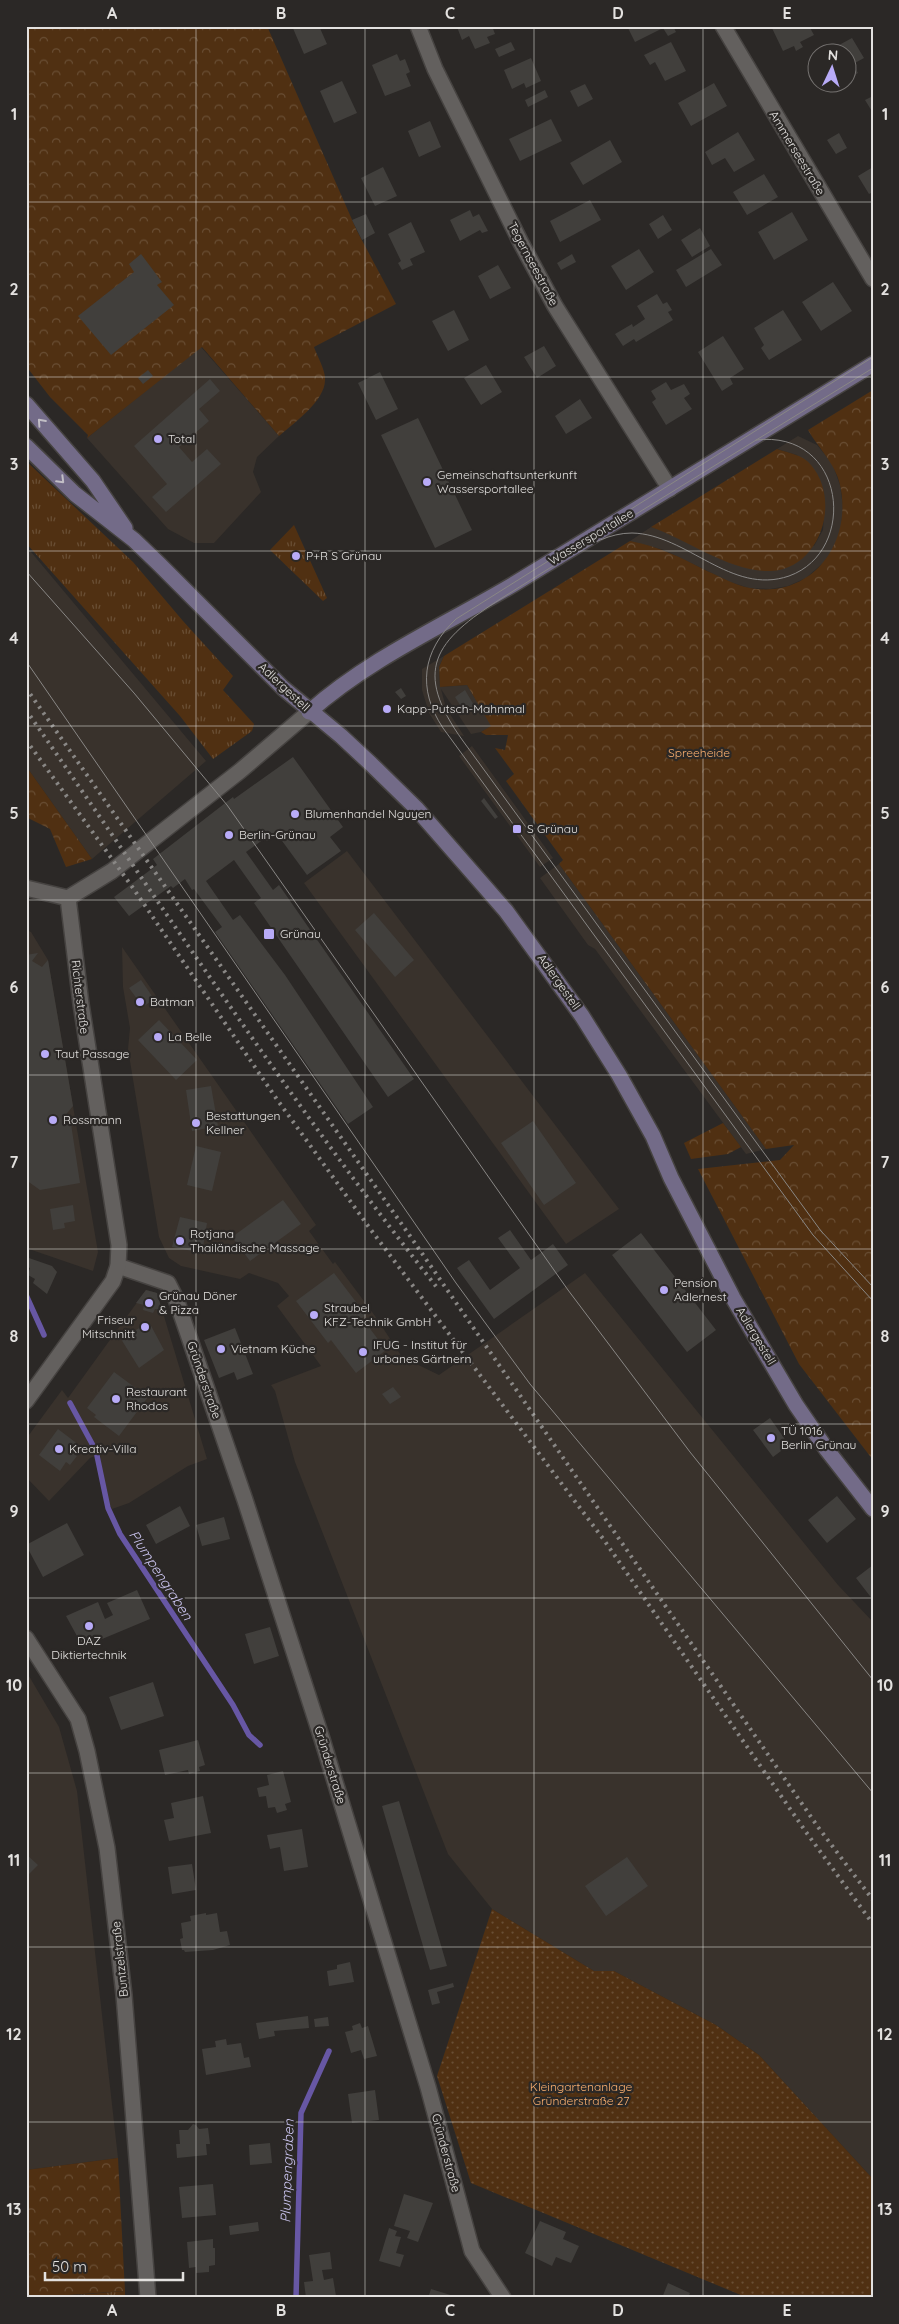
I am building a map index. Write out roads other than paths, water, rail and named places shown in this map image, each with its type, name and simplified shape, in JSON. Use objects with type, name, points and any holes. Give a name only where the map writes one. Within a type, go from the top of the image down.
[{"type":"main road","name":"Wassersportallee","points":[[309,712],[355,675],[424,634],[508,588],[873,364]]},
{"type":"main road","name":"Adlergestell","points":[[26,404],[94,481],[134,540]]},
{"type":"main road","name":"Adlergestell","points":[[26,446],[75,494],[134,540],[309,712],[349,743],[416,808],[479,878],[541,956],[619,1075],[653,1136],[675,1185],[733,1298],[796,1405],[827,1450],[873,1509]]},
{"type":"street","name":"Tegernseestraße","points":[[418,26],[440,79],[525,250],[568,328],[670,489]]},
{"type":"street","name":"Ammerseestraße","points":[[723,26],[873,279]]},
{"type":"street","points":[[26,888],[68,898],[112,871],[281,738],[309,712]]},
{"type":"street","name":"Richterstraße","points":[[26,1401],[113,1281],[118,1266],[119,1244],[81,1004],[68,898]]},
{"type":"street","name":"Gründerstraße","points":[[118,1266],[168,1283],[176,1299],[245,1500],[322,1739],[428,2087],[472,2251],[503,2298]]},
{"type":"street","name":"Buntzelstraße","points":[[26,1638],[78,1719],[87,1751],[107,1848],[124,1994],[148,2298]]},
{"type":"waterway","name":"Plumpengraben","points":[[26,1295],[44,1335]]},
{"type":"waterway","name":"Plumpengraben","points":[[70,1403],[96,1451],[108,1508],[120,1534],[233,1705],[249,1735],[260,1745]]},
{"type":"waterway","name":"Plumpengraben","points":[[296,2298],[301,2113],[329,2051]]},
{"type":"tram line","points":[[873,357],[456,619],[436,644],[430,657],[427,671],[429,699],[443,728],[813,1235],[873,1301]]},
{"type":"tram line","points":[[607,532],[873,368]]},
{"type":"tram line","points":[[572,555],[608,537],[632,533],[652,536],[672,543],[728,571],[748,578],[768,580],[789,576],[811,563],[826,543],[833,519],[832,494],[824,472],[809,453],[786,442],[756,440]]},
{"type":"tram line","points":[[573,554],[502,598],[460,628],[446,643],[438,659],[435,676],[438,695],[447,716],[463,741],[821,1231],[873,1287]]},
{"type":"tram line","points":[[26,571],[134,693],[227,805],[568,1290],[690,1452],[873,1680]]},
{"type":"tram line","points":[[26,661],[456,1283],[530,1384],[873,1793]]},
{"type":"railway","points":[[26,688],[410,1236],[818,1827],[873,1900]]},
{"type":"railway","points":[[26,710],[279,1076],[384,1220],[439,1290]]},
{"type":"railway","points":[[26,740],[133,888],[276,1098],[371,1230],[604,1540],[806,1832],[873,1924]]},
{"type":"place","name":"Total","points":[[158,439]]},
{"type":"place","name":"Gemeinschaftsunterkunft Wassersportallee","points":[[427,482]]},
{"type":"place","name":"P+R S Grünau","points":[[296,556]]},
{"type":"place","name":"Kapp-Putsch-Mahnmal","points":[[387,709]]},
{"type":"place","name":"Blumenhandel Nguyen","points":[[295,814]]},
{"type":"place","name":"S Grünau","points":[[517,829]]},
{"type":"place","name":"Berlin-Grünau","points":[[229,835]]},
{"type":"place","name":"Grünau","points":[[269,934]]},
{"type":"place","name":"Batman","points":[[140,1002]]},
{"type":"place","name":"La Belle","points":[[158,1037]]},
{"type":"place","name":"Taut Passage","points":[[45,1054]]},
{"type":"place","name":"Rossmann","points":[[53,1120]]},
{"type":"place","name":"Bestattungen Kellner","points":[[196,1123]]},
{"type":"place","name":"Rotjana Thailändische Massage","points":[[180,1241]]},
{"type":"place","name":"Pension Adlernest","points":[[664,1290]]},
{"type":"place","name":"Grünau Döner & Pizza","points":[[149,1303]]},
{"type":"place","name":"Straubel KFZ-Technik GmbH","points":[[314,1315]]},
{"type":"place","name":"Friseur Mitschnitt","points":[[145,1327]]},
{"type":"place","name":"Vietnam Küche","points":[[221,1349]]},
{"type":"place","name":"IFUG - Institut für urbanes Gärtnern","points":[[363,1352]]},
{"type":"place","name":"Restaurant Rhodos","points":[[116,1399]]},
{"type":"place","name":"TÜ 1016 Berlin Grünau","points":[[771,1438]]},
{"type":"place","name":"Kreativ-Villa","points":[[59,1449]]},
{"type":"place","name":"DAZ Diktiertechnik","points":[[89,1626]]},
{"type":"park label","name":"Spreeheide","points":[[699,753]]},
{"type":"park label","name":"Kleingartenanlage Gründerstraße 27","points":[[581,2094]]}]
